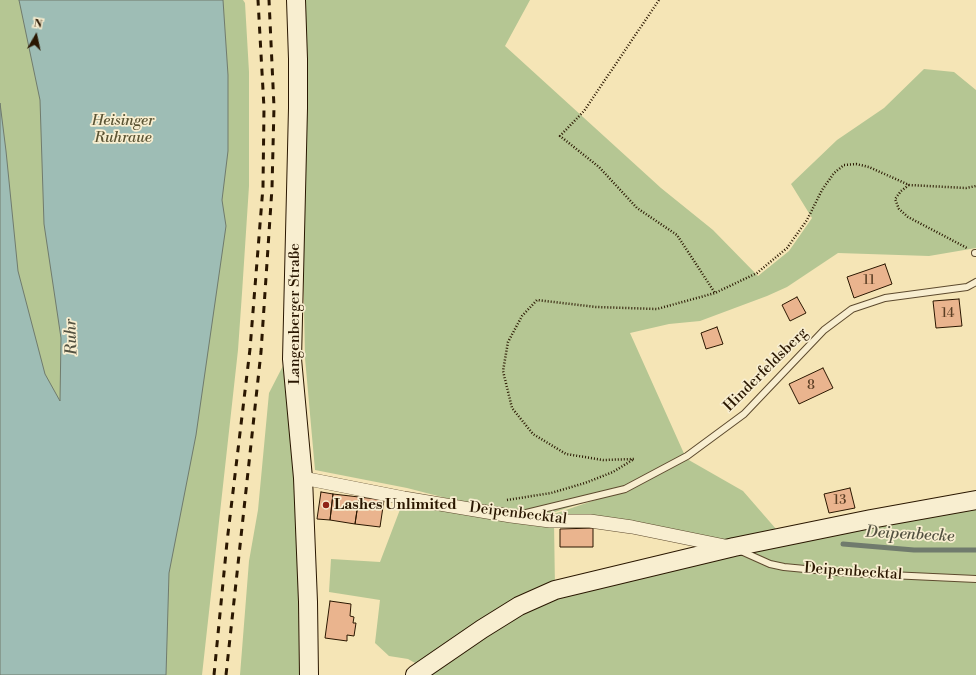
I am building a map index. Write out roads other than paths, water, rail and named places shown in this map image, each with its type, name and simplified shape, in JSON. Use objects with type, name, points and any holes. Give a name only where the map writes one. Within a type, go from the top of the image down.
[{"type":"main road","name":"Langenberger Straße","points":[[296,0],[298,101],[292,359],[302,478],[308,602],[309,675]]},
{"type":"main road","name":"Deipenbecktal","points":[[415,675],[482,629],[519,606],[555,590],[734,547],[871,519],[976,500]]},
{"type":"street","name":"Deipenbecktal","points":[[302,478],[404,498],[511,516],[550,521],[590,520],[734,547]]},
{"type":"lane","name":"Hinderfeldsberg","points":[[511,516],[625,489],[687,456],[744,414],[824,330],[852,309],[885,298],[967,287],[976,282]]},
{"type":"lane","name":"Deipenbecktal","points":[[734,547],[770,564],[784,567],[847,573],[976,580]]},
{"type":"water","name":"Heisinger Ruhraue","points":[[19,0],[223,0],[228,75],[228,151],[222,200],[226,226],[196,435],[169,573],[166,675],[0,675],[0,103],[18,271],[45,374],[60,401],[61,338],[44,224],[40,100]]},
{"type":"waterway","name":"Deipenbecke","points":[[843,544],[914,550],[976,550]]},
{"type":"railway","points":[[214,675],[227,542],[250,349],[263,187],[264,108],[258,0]]},
{"type":"railway","points":[[226,675],[261,352],[272,188],[274,107],[269,0]]},
{"type":"place","name":"Lashes Unlimited","points":[[326,505]]},
{"type":"water label","name":"Ruhr","points":[[72,337]]}]
